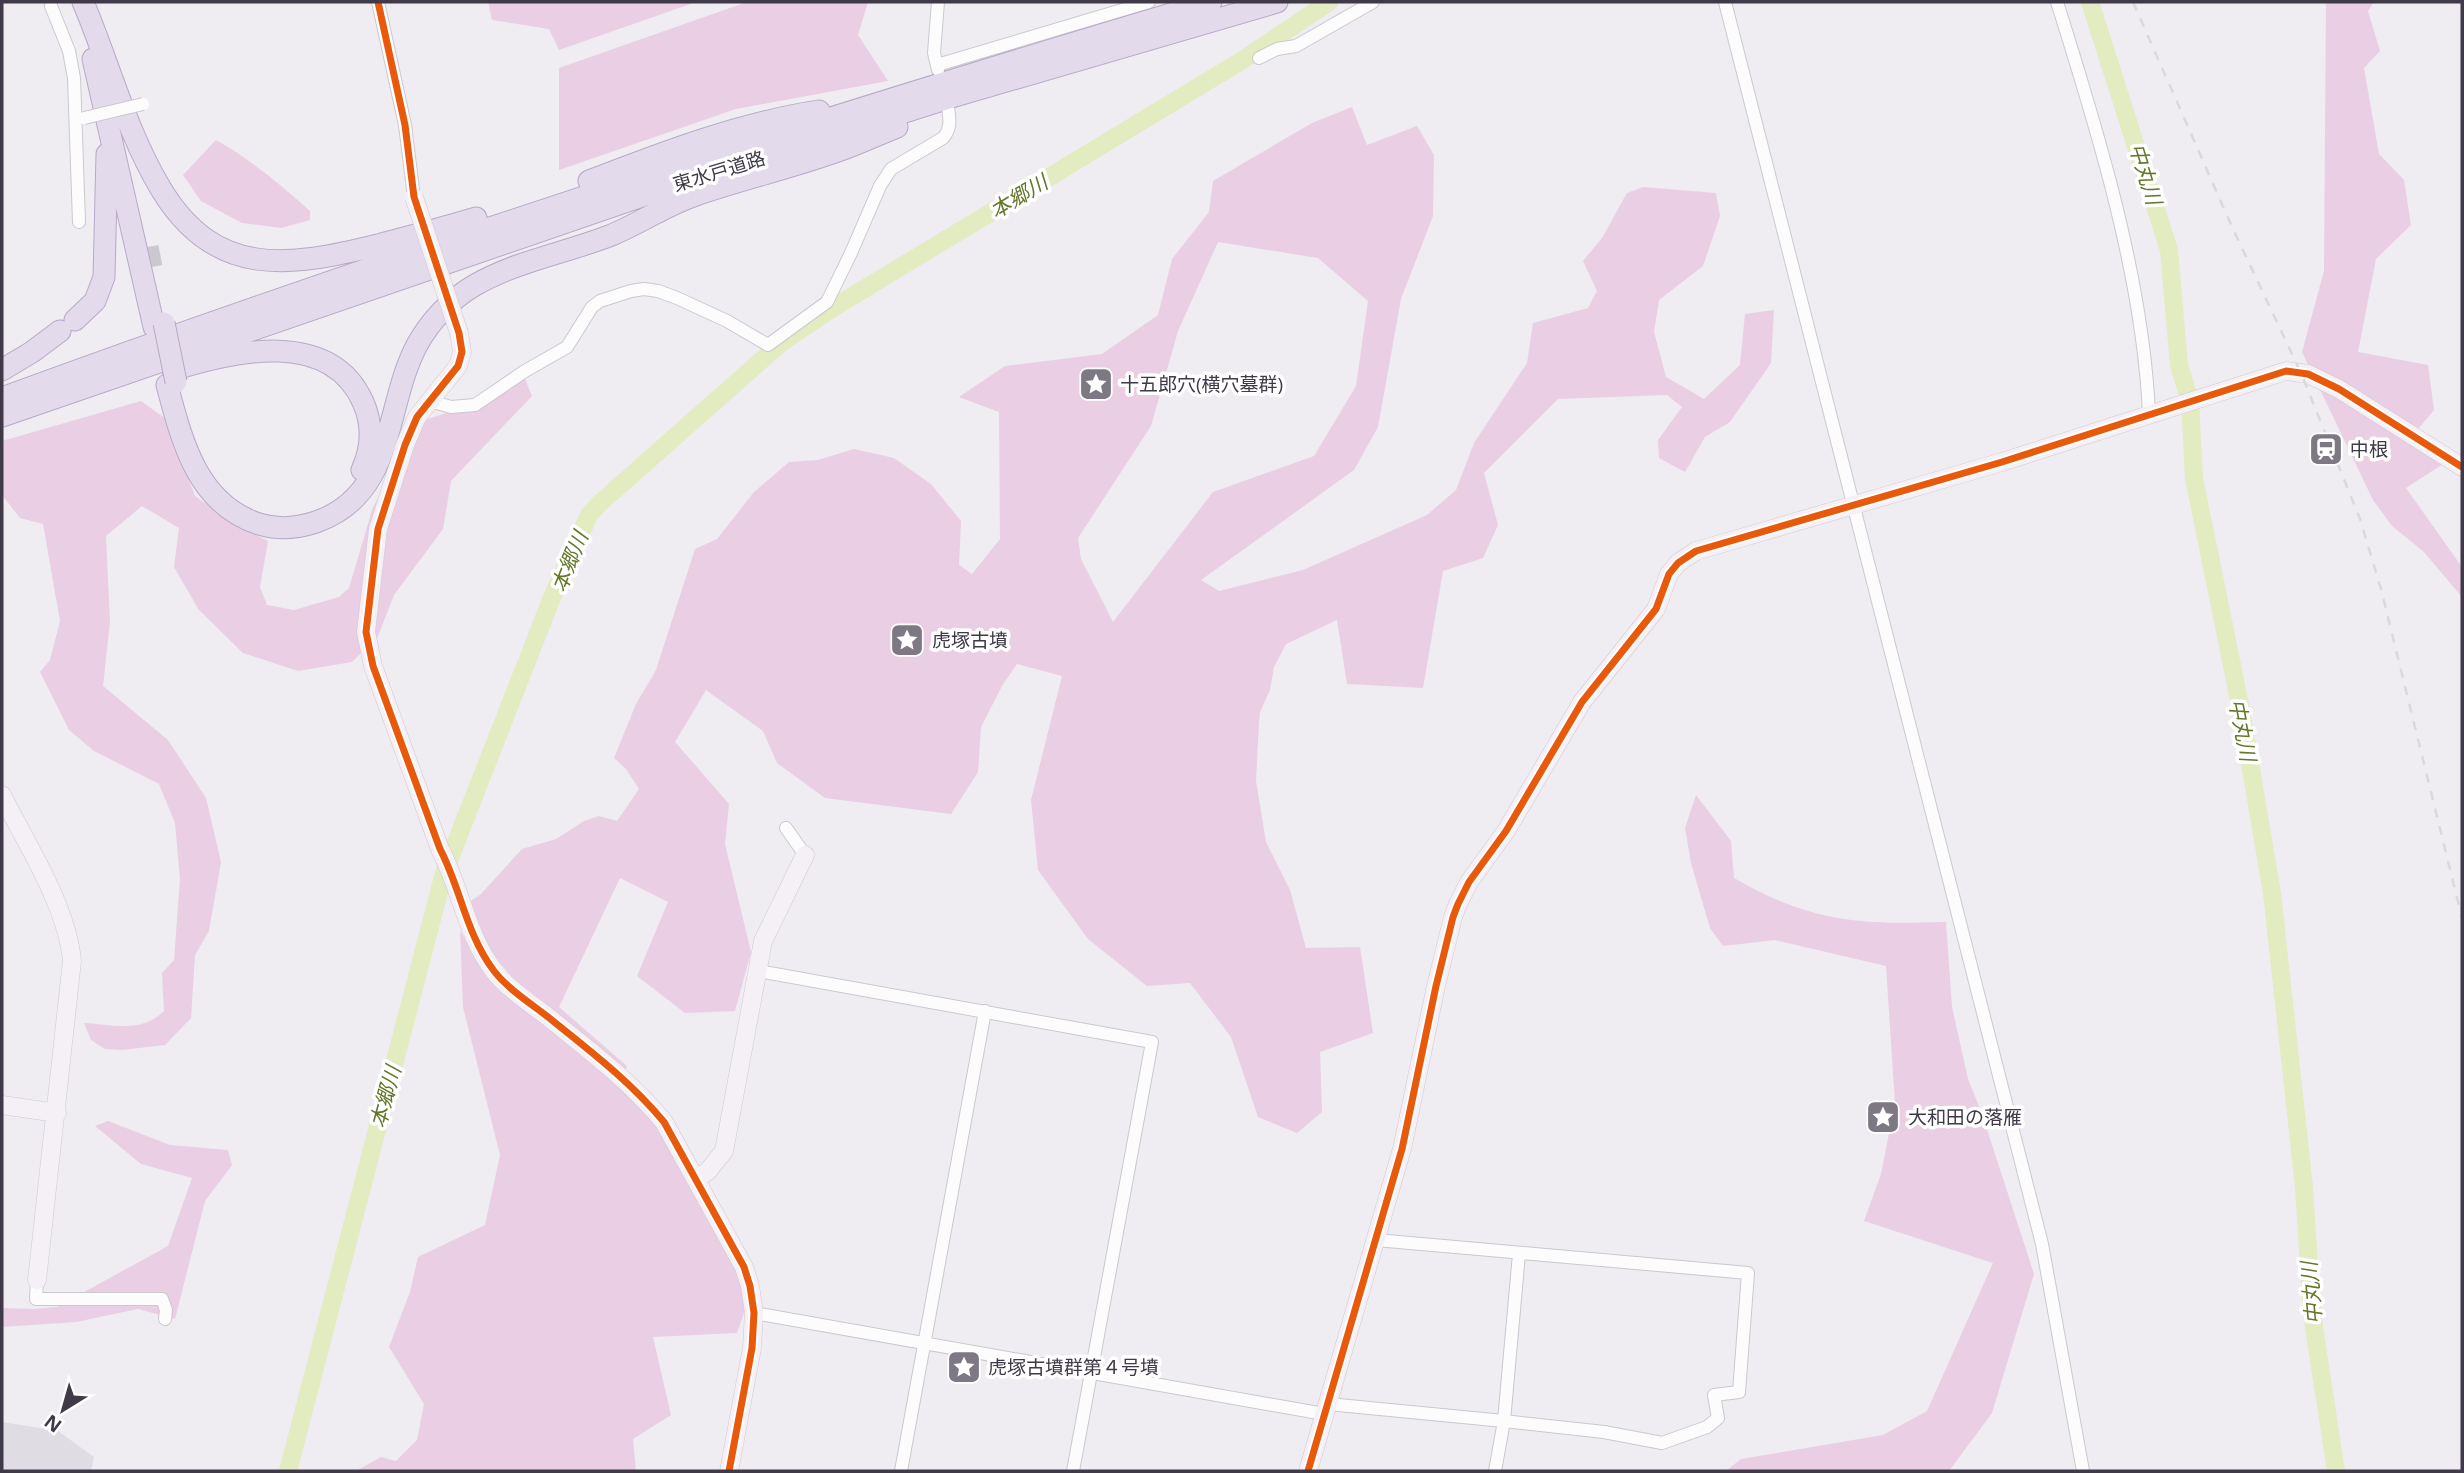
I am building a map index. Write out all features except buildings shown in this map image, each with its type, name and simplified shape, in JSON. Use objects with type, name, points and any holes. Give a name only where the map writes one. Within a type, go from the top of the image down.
[{"type":"highway","points":[[83,2],[150,169],[174,209],[213,244],[264,262],[312,260],[436,230],[572,187],[661,153],[779,117],[880,101]]},
{"type":"highway","name":"東水戸道路","points":[[162,337],[671,186],[946,85],[1211,2]]},
{"type":"highway","name":"東水戸道路","points":[[162,337],[880,101],[1277,2]]},
{"type":"highway","points":[[62,4],[86,37],[162,337],[180,435],[188,455],[220,502],[233,512],[263,525],[295,527],[326,518],[339,512],[358,495],[371,477],[388,437],[405,375],[417,344],[437,316],[476,285],[517,266],[609,236],[694,196],[838,151],[905,124],[946,85]]},
{"type":"highway","points":[[103,53],[150,257],[162,337]]},
{"type":"highway","points":[[2,370],[68,326],[95,301],[104,277],[107,199],[104,103]]},
{"type":"highway","points":[[2,398],[162,337]]},
{"type":"highway","points":[[2,416],[162,337]]},
{"type":"highway","points":[[2,421],[219,358],[257,350],[288,351],[329,365],[352,383],[360,394],[369,417],[371,430],[368,455],[356,480],[339,499],[313,513],[284,518],[255,512],[226,495],[204,467],[172,383]]},
{"type":"street","points":[[378,2],[405,125],[414,197],[459,333],[462,352],[458,366],[417,417],[405,445],[378,529],[366,632],[373,666],[480,952],[497,975],[625,1079],[664,1122],[744,1267],[754,1313],[752,1348],[729,1471]]},
{"type":"street","points":[[430,401],[451,407],[475,405],[567,347],[592,307],[600,301],[631,291],[658,291],[686,302],[727,321],[768,345],[827,302],[880,186],[891,169],[943,138],[948,132],[950,125],[946,85],[934,53],[938,2]]},
{"type":"street","points":[[946,85],[1149,2]]},
{"type":"street","points":[[1259,58],[1276,49],[1296,46],[1373,2]]},
{"type":"street","points":[[1725,2],[2042,1244],[2083,1471]]},
{"type":"street","points":[[2057,2],[2091,109],[2128,263],[2147,365],[2149,415]]},
{"type":"street","points":[[62,4],[80,120],[79,222]]},
{"type":"street","points":[[80,120],[148,104]]},
{"type":"street","points":[[1308,1471],[1402,1149],[1453,917],[1469,882],[1506,831],[1564,730],[1589,693],[1656,609],[1669,574],[1678,563],[1696,551],[2002,461],[2286,371],[2308,374],[2339,389],[2462,467]]},
{"type":"street","points":[[2,795],[55,901],[71,946],[72,972],[36,1299],[162,1299],[166,1310],[165,1319]]},
{"type":"street","points":[[697,1178],[708,1171],[724,1151],[763,941],[805,855],[786,828]]},
{"type":"street","points":[[758,971],[1152,1042],[1073,1471]]},
{"type":"street","points":[[901,1471],[985,1011]]},
{"type":"street","points":[[2,1105],[57,1113]]},
{"type":"street","points":[[754,1313],[1091,1373],[1326,1409],[1504,1421],[1662,1443],[1707,1427],[1718,1418],[1714,1395],[1739,1392],[1748,1273],[1376,1240]]},
{"type":"street","points":[[1495,1471],[1504,1421],[1519,1254]]},
{"type":"shaded area","points":[[488,2],[696,2],[559,50],[549,29],[492,20]]},
{"type":"shaded area","points":[[747,2],[868,2],[858,35],[888,81],[736,109],[559,170],[559,68]]},
{"type":"shaded area","points":[[2326,2],[2374,2],[2368,11],[2380,51],[2364,68],[2379,154],[2404,180],[2411,225],[2376,259],[2358,352],[2428,365],[2434,410],[2409,440],[2446,462],[2406,488],[2462,567],[2462,597],[2424,552],[2392,526],[2373,500],[2302,352],[2324,271]]},
{"type":"shaded area","points":[[1352,107],[1367,145],[1417,126],[1434,155],[1433,216],[1401,299],[1378,427],[1354,470],[1201,580],[1219,591],[1303,570],[1427,515],[1456,490],[1474,443],[1527,363],[1533,323],[1588,308],[1597,291],[1583,261],[1602,238],[1627,193],[1643,187],[1716,193],[1720,216],[1703,266],[1659,300],[1654,332],[1666,377],[1704,399],[1740,365],[1745,314],[1774,310],[1771,363],[1730,422],[1705,437],[1685,472],[1659,458],[1658,440],[1682,407],[1667,395],[1558,399],[1484,473],[1498,525],[1483,558],[1443,571],[1423,688],[1347,684],[1337,620],[1286,644],[1274,667],[1270,690],[1260,712],[1256,781],[1266,842],[1290,890],[1306,948],[1360,947],[1373,1033],[1320,1052],[1322,1112],[1297,1133],[1258,1117],[1231,1037],[1190,983],[1147,986],[1088,939],[1038,870],[1031,800],[1062,676],[1017,664],[1002,686],[981,727],[978,772],[951,814],[825,798],[777,763],[763,731],[706,690],[675,742],[729,804],[725,844],[751,952],[735,1011],[685,1013],[637,976],[668,902],[620,878],[559,1007],[627,1066],[624,1074],[558,1020],[512,976],[489,947],[469,902],[481,894],[522,849],[556,839],[584,821],[599,816],[617,821],[639,789],[626,769],[614,758],[636,704],[656,670],[695,549],[717,539],[754,492],[789,462],[818,460],[854,449],[894,458],[931,484],[961,521],[959,565],[972,574],[1000,539],[999,412],[959,397],[1005,366],[1102,354],[1158,315],[1172,259],[1209,212],[1213,181],[1312,123]],"holes":[[[1218,242],[1318,258],[1368,301],[1356,386],[1314,456],[1213,492],[1113,622],[1081,559],[1078,538],[1151,426],[1178,331]]]},
{"type":"shaded area","points":[[216,140],[288,191],[310,211],[310,220],[281,228],[242,223],[201,201],[183,175]]},
{"type":"shaded area","points":[[525,379],[532,396],[451,481],[443,529],[394,595],[378,636],[352,662],[298,671],[243,653],[199,610],[174,567],[179,528],[142,506],[106,536],[110,622],[103,686],[168,740],[206,798],[221,862],[209,931],[195,955],[191,1018],[165,1045],[122,1050],[105,1049],[91,1040],[84,1023],[137,1025],[164,1011],[162,973],[174,960],[180,879],[175,823],[159,784],[94,751],[69,730],[40,672],[50,660],[60,621],[43,524],[20,518],[2,495],[2,441],[141,401],[166,419],[195,496],[228,520],[268,541],[260,587],[267,605],[294,610],[339,597],[349,588],[373,507],[422,421],[483,406]]},
{"type":"shaded area","points":[[1696,795],[1731,841],[1734,878],[1761,893],[1787,904],[1836,918],[1887,923],[1946,922],[1952,1007],[1968,1079],[2034,1274],[1992,1413],[1949,1471],[1726,1471],[1741,1459],[1883,1435],[1927,1411],[1993,1263],[1864,1221],[1881,1174],[1895,1103],[1886,966],[1775,940],[1723,946],[1710,928],[1691,863],[1685,828]]},
{"type":"shaded area","points":[[460,931],[489,976],[619,1082],[657,1124],[734,1261],[745,1302],[737,1333],[653,1337],[671,1415],[633,1439],[636,1471],[356,1471],[381,1457],[396,1461],[417,1440],[424,1404],[389,1347],[410,1292],[418,1257],[485,1225],[500,1155],[463,1007]]},
{"type":"shaded area","points":[[108,1121],[170,1145],[228,1150],[232,1165],[205,1201],[175,1319],[138,1309],[76,1322],[2,1327],[2,1308],[57,1307],[168,1246],[192,1178],[141,1164],[95,1126]]},
{"type":"shaded area","points":[[2,1422],[58,1431],[94,1457],[91,1471],[2,1471]]},
{"type":"waterway","name":"本郷川","points":[[288,1471],[444,873],[551,600],[589,515],[782,342],[836,306],[1241,61],[1329,2]]},
{"type":"waterway","name":"中丸川","points":[[2090,2],[2169,250],[2179,365],[2190,401],[2194,478],[2241,710],[2272,893],[2304,1187],[2312,1314],[2336,1471]]},
{"type":"tunnel","points":[[148,247],[152,267]]},
{"type":"railway","points":[[2133,2],[2233,229],[2301,373],[2360,519],[2381,589],[2462,918]]},
{"type":"cycle path","points":[[378,2],[405,125],[414,197],[459,333],[462,352],[458,366],[417,417],[405,445],[378,529],[366,632],[373,666],[470,927],[485,957],[506,984],[609,1066],[664,1122],[744,1267],[754,1313],[752,1348],[729,1471]]},
{"type":"cycle path","points":[[1308,1471],[1402,1149],[1436,986],[1458,904],[1469,882],[1506,831],[1582,702],[1656,609],[1669,574],[1678,563],[1696,551],[2002,462],[2286,371],[2308,374],[2339,389],[2462,467]]},
{"type":"place","name":"十五郎穴(横穴墓群)","points":[[1096,384]]},
{"type":"place","name":"中根","points":[[2326,449]]},
{"type":"place","name":"虎塚古墳","points":[[907,640]]},
{"type":"place","name":"大和田の落雁","points":[[1883,1117]]},
{"type":"place","name":"虎塚古墳群第４号墳","points":[[964,1367]]}]
